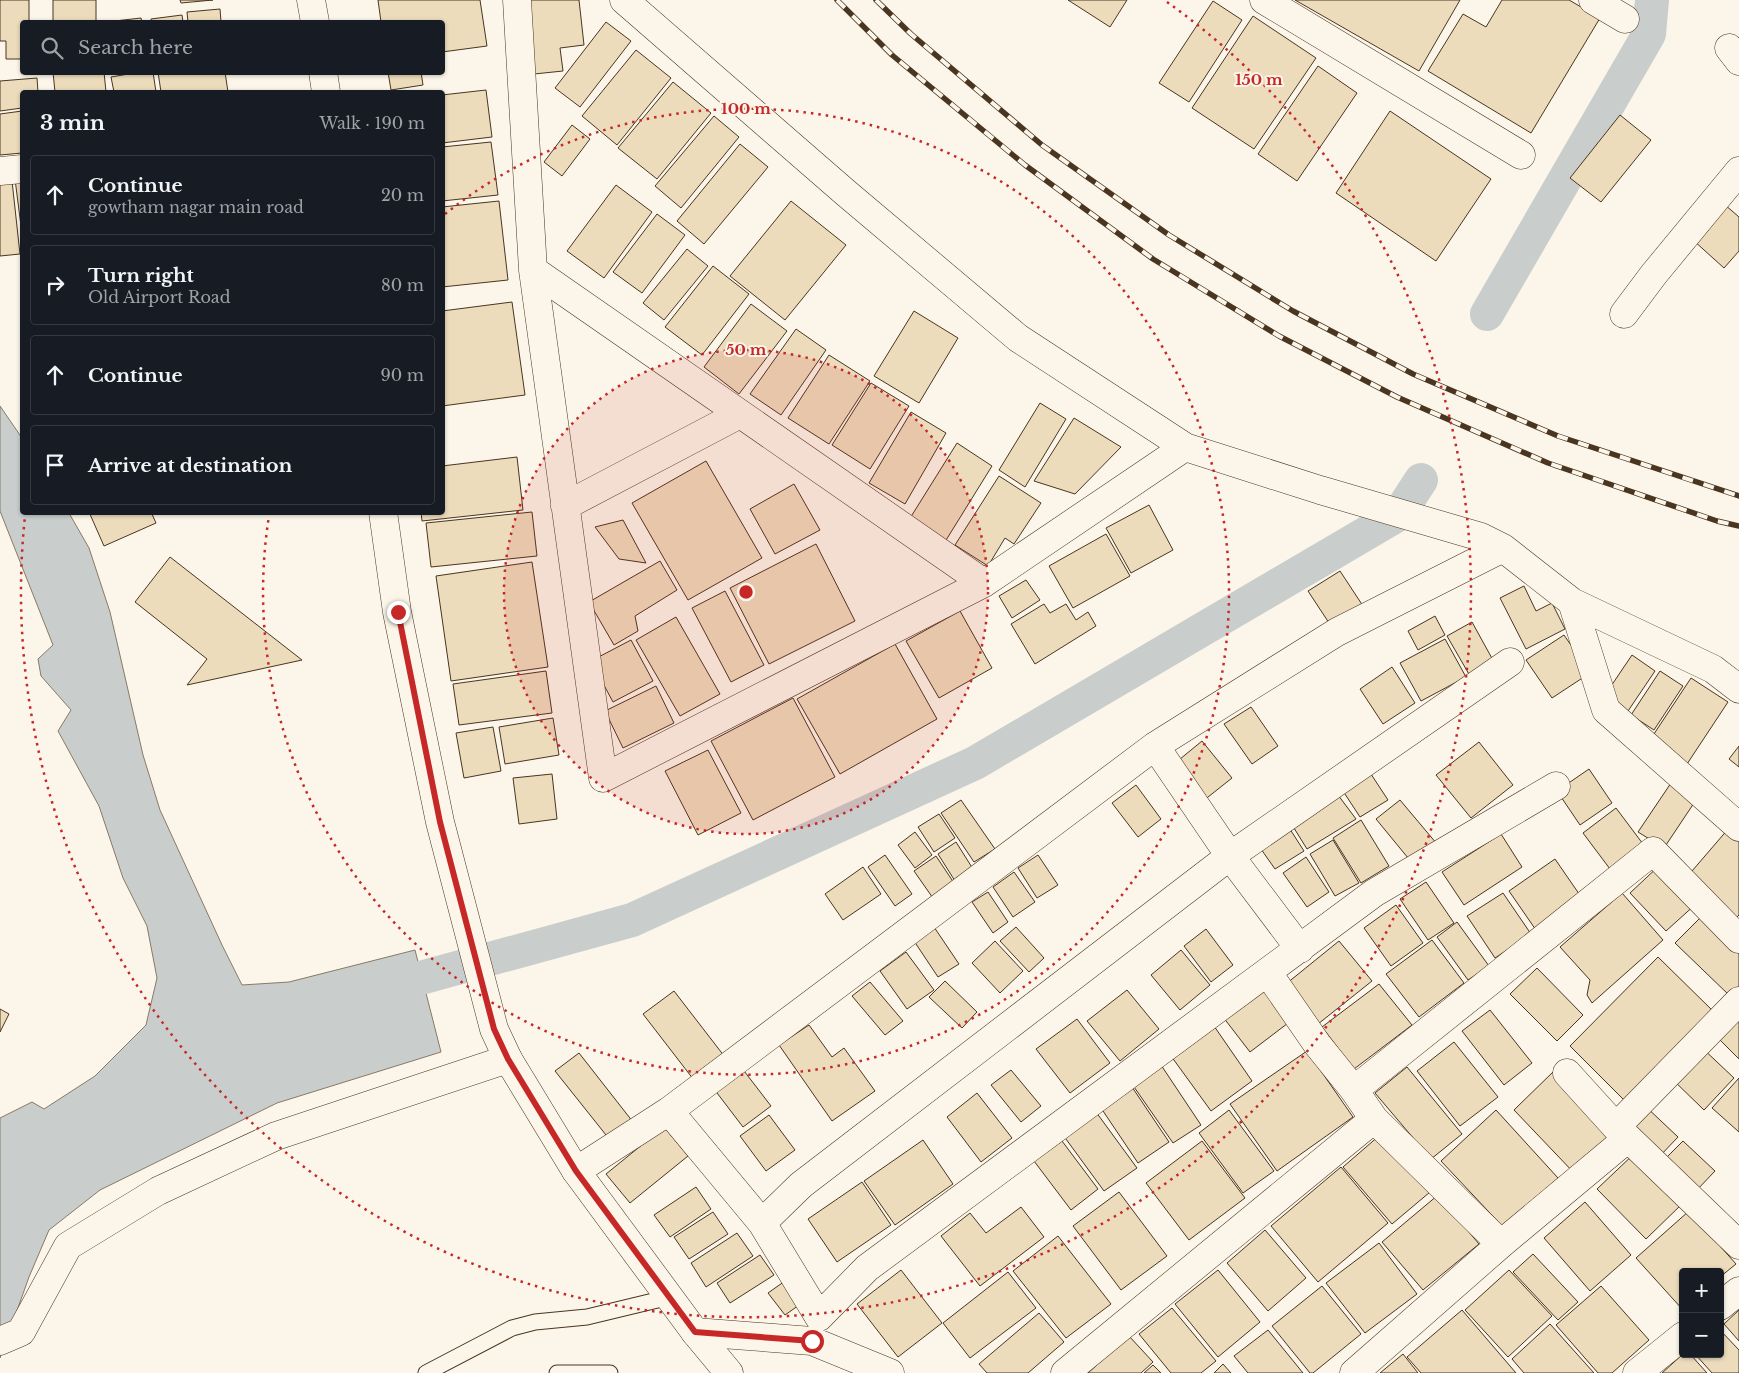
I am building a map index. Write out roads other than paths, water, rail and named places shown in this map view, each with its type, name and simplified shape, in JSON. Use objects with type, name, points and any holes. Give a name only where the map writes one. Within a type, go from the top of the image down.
[{"type":"street","points":[[311,0],[315,20]]},
{"type":"street","points":[[517,0],[533,270],[603,778],[984,583],[1185,446]]},
{"type":"street","points":[[624,0],[846,193],[1018,338],[1185,446],[1492,543],[1572,602],[1713,669],[1739,689]]},
{"type":"street","points":[[1264,0],[1521,155]]},
{"type":"street","points":[[1593,0],[1625,19]]},
{"type":"street","points":[[323,75],[326,90]]},
{"type":"street","points":[[0,171],[20,169]]},
{"type":"street","points":[[1624,314],[1654,274],[1739,171]]},
{"type":"street","points":[[533,270],[984,583]]},
{"type":"street","points":[[566,506],[740,414]]},
{"type":"street","points":[[383,515],[398,612],[440,822],[494,1029],[508,1059],[576,1171],[695,1332],[729,1373]]},
{"type":"street","points":[[576,1171],[669,1111],[1155,746],[1336,632],[1492,543]]},
{"type":"street","points":[[1572,602],[1606,710],[1739,827]]},
{"type":"street","points":[[762,1222],[801,1185],[1230,856],[1510,662]]},
{"type":"street","points":[[1155,746],[1230,856],[1300,949]]},
{"type":"street","points":[[815,1329],[867,1268],[1374,894],[1556,786]]},
{"type":"street","points":[[1354,1090],[1653,851],[1739,938]]},
{"type":"street","points":[[1268,973],[1317,1044],[1354,1090],[1374,1119],[1501,1244]]},
{"type":"street","points":[[1354,1373],[1501,1244],[1622,1133],[1739,1001]]},
{"type":"street","points":[[10,1336],[68,1246],[158,1191],[276,1136],[508,1059]]},
{"type":"street","points":[[1567,1073],[1622,1133],[1739,1245]]},
{"type":"street","points":[[669,1111],[762,1222],[815,1329]]},
{"type":"street","points":[[1065,1373],[1374,1119]]},
{"type":"street","points":[[1724,1303],[1739,1291]]},
{"type":"street","points":[[695,1332],[815,1329],[890,1373]]},
{"type":"street","points":[[1637,1373],[1679,1339]]},
{"type":"lane","points":[[426,1373],[512,1328],[535,1322],[587,1317],[670,1296]]},
{"type":"lane","points":[[557,1373],[610,1373]]},
{"type":"waterway","points":[[1487,314],[1649,34],[1652,0]]},
{"type":"waterway","points":[[377,990],[632,920],[975,763],[1399,514],[1421,480]]},
{"type":"railway","points":[[837,0],[892,55],[1025,165],[1153,259],[1279,336],[1397,397],[1548,463],[1717,521],[1739,526]]},
{"type":"railway","points":[[876,0],[911,34],[1042,145],[1169,235],[1293,311],[1413,374],[1558,436],[1739,496]]}]
